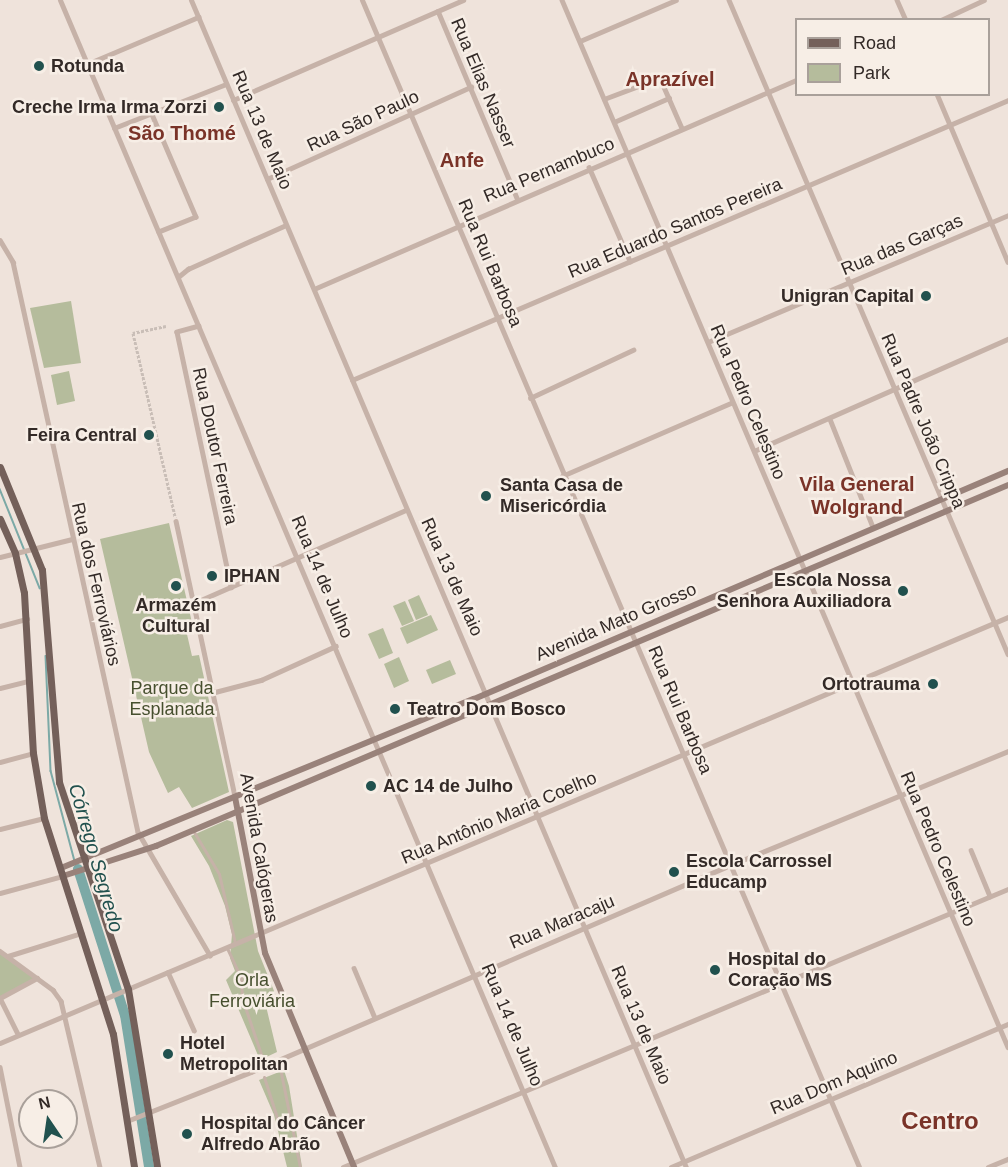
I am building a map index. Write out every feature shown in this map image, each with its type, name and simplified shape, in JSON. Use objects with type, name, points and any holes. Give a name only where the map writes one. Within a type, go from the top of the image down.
[{"type":"main road","points":[[0,467],[36,549],[44,589],[59,782],[82,871],[124,990],[157,1167]]},
{"type":"main road","name":"Avenida Mato Grosso","points":[[63,867],[141,837],[374,737],[487,694],[1008,471]]},
{"type":"main road","name":"Avenida Mato Grosso","points":[[66,875],[148,848],[380,750],[492,706],[806,573],[872,541],[1008,485]]},
{"type":"main road","points":[[0,519],[16,553],[27,619],[33,753],[44,818],[66,875],[82,933],[106,998],[129,1120],[134,1167]]},
{"type":"main road","points":[[872,541],[873,527]]},
{"type":"main road","name":"Avenida Calógeras","points":[[235,797],[260,934],[353,1165]]},
{"type":"street","name":"Rua 14 de Julho","points":[[60,0],[336,646],[555,1167]]},
{"type":"street","name":"Rua 13 de Maio","points":[[190,0],[685,1164]]},
{"type":"street","name":"Rua Rui Barbosa","points":[[362,0],[562,476],[684,755],[728,866],[859,1167]]},
{"type":"street","points":[[233,100],[464,0]]},
{"type":"street","name":"Rua Pedro Celestino","points":[[562,0],[708,342],[731,403],[801,560],[1008,1047]]},
{"type":"street","points":[[580,41],[676,0]]},
{"type":"street","name":"Rua Padre João Crippa","points":[[729,0],[1008,654]]},
{"type":"street","points":[[897,0],[905,18]]},
{"type":"street","points":[[944,18],[984,0]]},
{"type":"street","name":"Rua Elias Nasser","points":[[438,11],[517,198]]},
{"type":"street","points":[[87,64],[198,17]]},
{"type":"street","points":[[604,99],[655,77],[660,78],[682,128]]},
{"type":"street","name":"Rua Pernambuco","points":[[314,289],[457,224],[795,80]]},
{"type":"street","points":[[114,128],[226,84]]},
{"type":"street","name":"Rua São Paulo","points":[[267,179],[471,87]]},
{"type":"street","points":[[938,96],[1008,262]]},
{"type":"street","points":[[614,122],[669,98]]},
{"type":"street","name":"Rua Eduardo Santos Pereira","points":[[351,380],[1008,100]]},
{"type":"street","points":[[151,112],[196,217],[159,232]]},
{"type":"street","points":[[590,167],[630,261]]},
{"type":"street","name":"Rua das Garças","points":[[708,342],[1008,215]]},
{"type":"street","points":[[178,277],[189,269],[286,225]]},
{"type":"street","name":"Rua dos Ferroviários","points":[[0,240],[13,262],[72,539],[141,837],[210,955]]},
{"type":"street","name":"Rua Doutor Ferreira","points":[[199,327],[177,332],[231,587]]},
{"type":"street","points":[[754,451],[896,391],[1008,339]]},
{"type":"street","points":[[530,398],[633,350]]},
{"type":"street","points":[[562,476],[731,403]]},
{"type":"street","points":[[830,419],[873,527]]},
{"type":"street","points":[[194,603],[406,510]]},
{"type":"street","name":"Avenida Calógeras","points":[[176,519],[215,692],[235,797]]},
{"type":"street","points":[[0,557],[72,539]]},
{"type":"street","name":"Rua Antônio Maria Coelho","points":[[0,1043],[1008,617]]},
{"type":"street","points":[[0,624],[27,619]]},
{"type":"street","points":[[215,692],[261,680],[336,646]]},
{"type":"street","points":[[0,688],[29,681]]},
{"type":"street","name":"Rua Maracaju","points":[[129,1120],[147,1115],[728,866],[1008,751]]},
{"type":"street","points":[[0,762],[33,753]]},
{"type":"street","points":[[0,829],[44,818]]},
{"type":"street","points":[[192,829],[219,874],[235,944]]},
{"type":"street","points":[[972,850],[990,896]]},
{"type":"street","points":[[0,893],[66,875]]},
{"type":"street","points":[[343,1167],[353,1165],[524,1094],[1008,889]]},
{"type":"street","points":[[8,956],[82,933]]},
{"type":"street","points":[[227,948],[241,978],[242,998],[262,1057]]},
{"type":"street","points":[[0,951],[54,990],[66,1014],[100,1167]]},
{"type":"street","points":[[354,968],[375,1018]]},
{"type":"street","points":[[168,972],[194,1030]]},
{"type":"street","points":[[18,1034],[0,998],[37,978]]},
{"type":"street","name":"Rua Dom Aquino","points":[[671,1167],[685,1164],[1008,1024]]},
{"type":"street","points":[[0,1067],[20,1167]]},
{"type":"street","points":[[281,1073],[300,1167]]},
{"type":"street","points":[[264,1077],[280,1127]]},
{"type":"street","points":[[988,1167],[1008,1159]]},
{"type":"green space","points":[[71,301],[81,363],[44,368],[30,308]]},
{"type":"green space","points":[[69,371],[75,401],[57,405],[51,375]]},
{"type":"green space","name":"Parque da Esplanada","points":[[169,523],[193,627],[186,630],[192,656],[199,655],[229,792],[192,808],[179,787],[168,793],[149,752],[100,539]]},
{"type":"green space","points":[[419,595],[428,615],[416,620],[408,600]]},
{"type":"green space","points":[[405,601],[414,621],[402,626],[393,606]]},
{"type":"green space","points":[[431,615],[438,630],[407,644],[400,628]]},
{"type":"green space","points":[[383,628],[393,653],[379,659],[368,634]]},
{"type":"green space","points":[[399,657],[409,681],[394,688],[384,664]]},
{"type":"green space","points":[[450,660],[456,674],[432,684],[426,670]]},
{"type":"green space","name":"Orla Ferroviária","points":[[227,820],[233,822],[258,951],[278,1001],[266,1006],[277,1052],[260,1060],[226,980],[235,971],[230,958],[232,934],[225,906],[209,866],[191,836]]},
{"type":"green space","points":[[0,950],[37,978],[0,998]]},
{"type":"green space","points":[[284,1070],[289,1086],[302,1167],[287,1167],[274,1115],[259,1080]]},
{"type":"waterway","name":"Córrego Segredo","points":[[0,489],[40,588]]},
{"type":"waterway","name":"Córrego Segredo","points":[[46,656],[51,771],[75,861]]},
{"type":"waterway","name":"Córrego Segredo","points":[[78,869],[125,1015],[149,1167]]},
{"type":"tunnel","points":[[166,326],[133,333],[175,517]]},
{"type":"place","name":"Rotunda","points":[[39,66]]},
{"type":"place","name":"Creche Irma Irma Zorzi","points":[[219,107]]},
{"type":"place","name":"Unigran Capital","points":[[926,296]]},
{"type":"place","name":"Feira Central","points":[[149,435]]},
{"type":"place","name":"Santa Casa de Misericórdia","points":[[486,496]]},
{"type":"place","name":"IPHAN","points":[[212,576]]},
{"type":"place","name":"Armazém Cultural","points":[[176,586]]},
{"type":"place","name":"Escola Nossa Senhora Auxiliadora","points":[[903,591]]},
{"type":"place","name":"Ortotrauma","points":[[933,684]]},
{"type":"place","name":"Teatro Dom Bosco","points":[[395,709]]},
{"type":"place","name":"AC 14 de Julho","points":[[371,786]]},
{"type":"place","name":"Escola Carrossel Educamp","points":[[674,872]]},
{"type":"place","name":"Hospital do Coração MS","points":[[715,970]]},
{"type":"place","name":"Hotel Metropolitan","points":[[168,1054]]},
{"type":"place","name":"Hospital do Câncer Alfredo Abrão","points":[[187,1134]]},
{"type":"district","name":"Aprazível","points":[[670,79]]},
{"type":"district","name":"São Thomé","points":[[182,133]]},
{"type":"district","name":"Anfe","points":[[462,160]]},
{"type":"district","name":"Vila General Wolgrand","points":[[857,496]]},
{"type":"district","name":"Centro","points":[[940,1121]]}]
